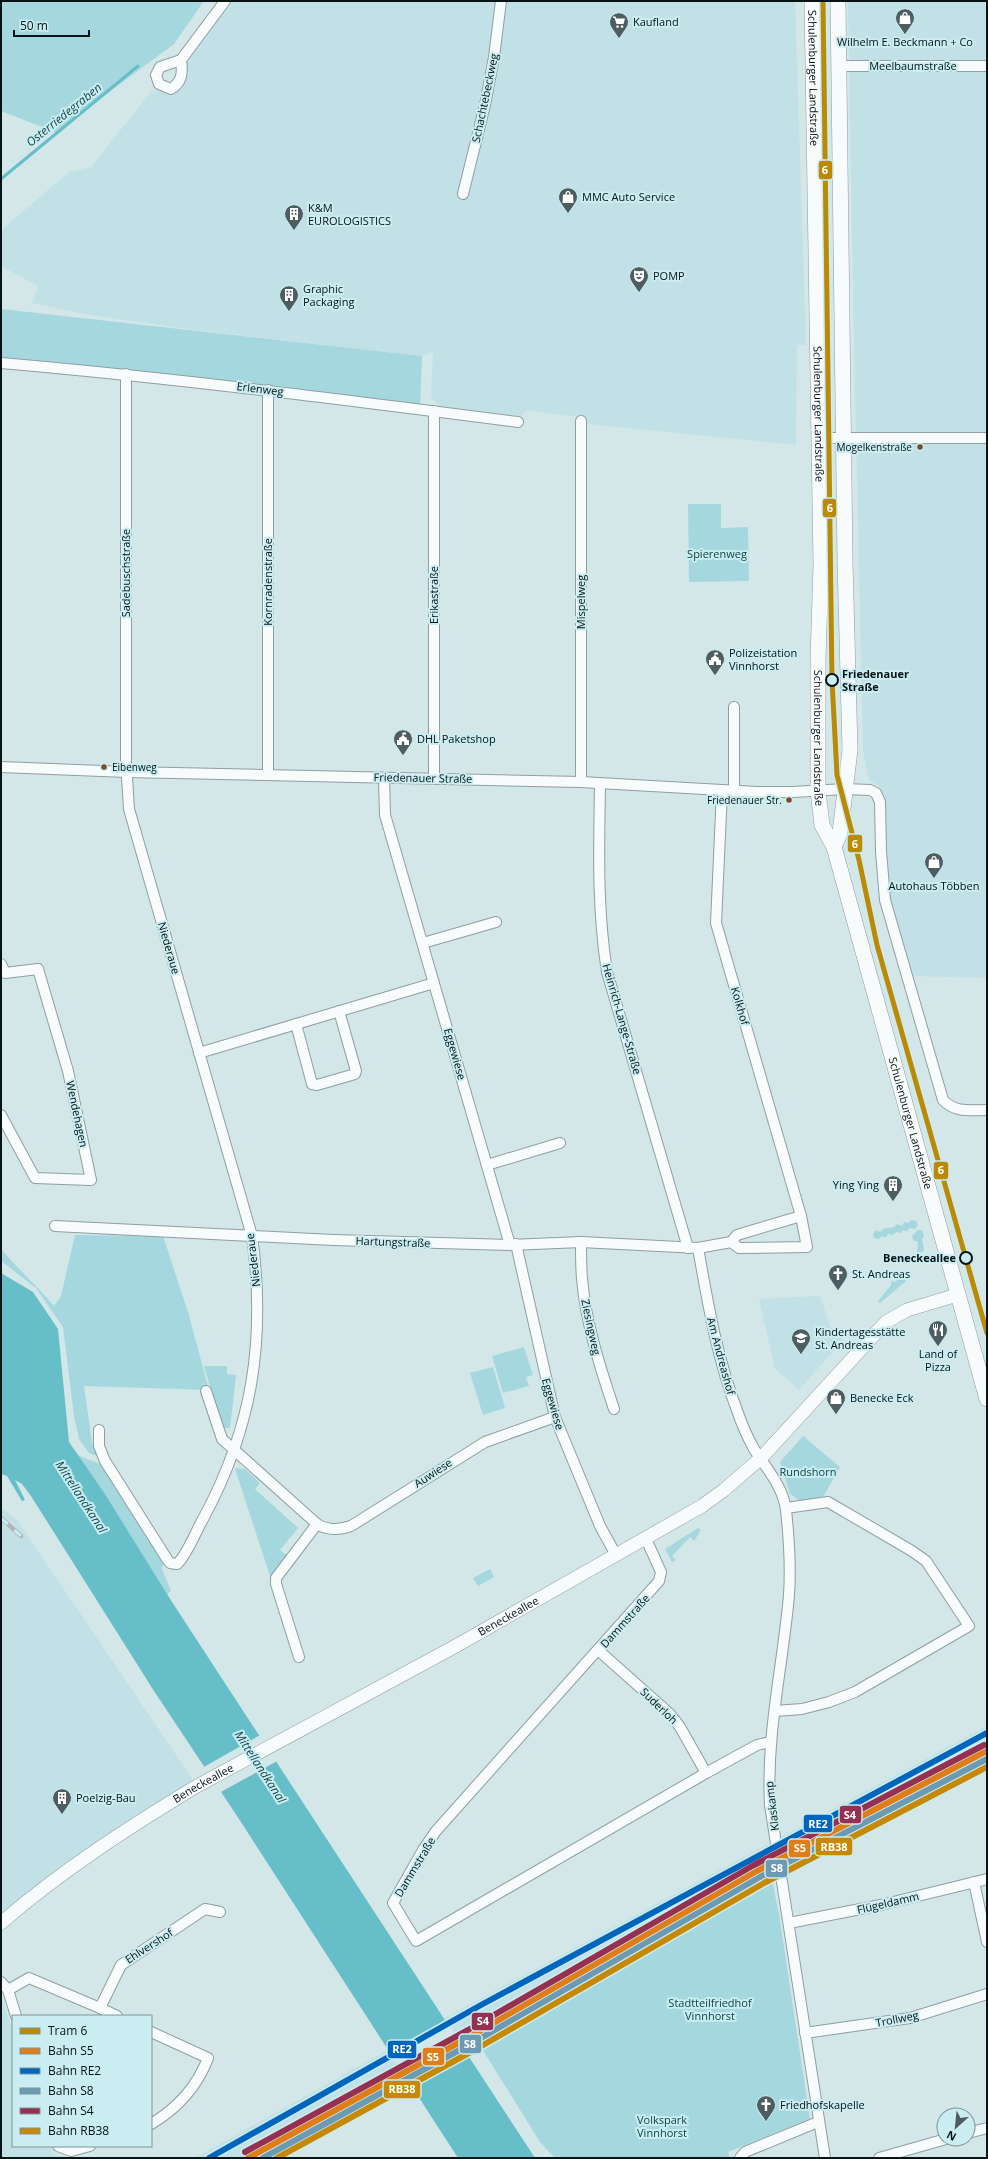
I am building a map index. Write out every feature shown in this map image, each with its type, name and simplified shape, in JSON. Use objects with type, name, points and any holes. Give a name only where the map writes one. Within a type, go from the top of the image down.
[{"type":"main road","name":"Schulenburger Landstraße","points":[[812,1],[819,438],[820,580],[818,660],[818,791],[822,826],[834,847],[987,1399]]},
{"type":"main road","name":"Schulenburger Landstraße","points":[[834,847],[840,834],[850,750],[845,562],[845,439],[838,1]]},
{"type":"street","points":[[181,60],[225,1]]},
{"type":"street","name":"Schachtebeckweg","points":[[462,194],[485,105],[494,57],[501,1]]},
{"type":"street","name":"Meelbaumstraße","points":[[839,66],[987,66]]},
{"type":"street","name":"Erlenweg","points":[[1,363],[126,374],[268,390],[518,422]]},
{"type":"street","name":"Sadebuschstraße","points":[[126,374],[127,772]]},
{"type":"street","name":"Kornradenstraße","points":[[268,390],[268,775]]},
{"type":"street","name":"Erikastraße","points":[[434,411],[434,778]]},
{"type":"street","name":"Mispelweg","points":[[581,421],[581,782]]},
{"type":"street","points":[[819,438],[987,438]]},
{"type":"street","points":[[734,707],[734,791]]},
{"type":"street","name":"Friedenauer Straße","points":[[1,767],[127,772],[581,782],[722,791],[785,792],[845,789]]},
{"type":"street","name":"Niederaue","points":[[99,1430],[99,1446],[105,1461],[167,1559],[173,1564],[180,1561],[216,1494],[234,1450],[248,1400],[258,1335],[258,1301],[252,1236],[129,809],[127,772]]},
{"type":"street","name":"Eggewiese","points":[[384,778],[385,815],[487,1165],[513,1244],[555,1417],[600,1526],[616,1555]]},
{"type":"street","name":"Heinrich-Lange-Straße","points":[[600,784],[598,893],[601,933],[607,972],[693,1248]]},
{"type":"street","points":[[845,789],[870,790],[876,793],[880,802],[881,851],[885,900],[943,1100],[949,1107],[958,1110],[987,1110]]},
{"type":"street","name":"Kolkhof","points":[[722,791],[716,923],[801,1216]]},
{"type":"street","points":[[423,943],[496,922]]},
{"type":"street","name":"Wendehagen","points":[[1,964],[5,973],[38,969],[68,1071],[91,1180],[35,1178],[1,1115]]},
{"type":"street","points":[[199,1053],[434,983]]},
{"type":"street","points":[[296,1024],[312,1084],[317,1085],[355,1074],[356,1071],[339,1011]]},
{"type":"street","points":[[487,1165],[560,1143]]},
{"type":"street","name":"Hartungstraße","points":[[55,1226],[252,1236],[513,1244],[581,1242],[693,1248],[734,1238],[801,1216],[807,1247],[739,1248],[734,1238]]},
{"type":"street","name":"Ziesingweg","points":[[581,1242],[582,1278],[586,1310],[599,1363],[614,1408]]},
{"type":"street","name":"Am Andreashof","points":[[693,1248],[725,1375],[738,1413],[761,1458]]},
{"type":"street","name":"Beneckeallee","points":[[1,1923],[60,1875],[195,1787],[283,1741],[646,1539],[702,1506],[730,1486],[761,1458],[886,1322],[907,1310],[957,1295]]},
{"type":"street","name":"Auwiese","points":[[206,1391],[222,1439],[234,1450],[244,1456],[316,1524],[328,1529],[340,1530],[351,1526],[485,1442],[555,1417]]},
{"type":"street","name":"Klaskamp","points":[[761,1458],[777,1482],[786,1508],[790,1561],[789,1594],[770,1742],[768,1773],[770,1805],[818,2122],[825,2158]]},
{"type":"street","points":[[775,1711],[802,1709],[829,1702],[855,1692],[969,1626],[926,1561],[912,1551],[828,1502],[786,1508]]},
{"type":"street","points":[[299,1657],[276,1584],[276,1578],[316,1524]]},
{"type":"street","name":"Dammstraße","points":[[646,1539],[661,1572],[659,1581],[436,1831],[423,1850],[393,1903],[416,1941],[706,1773],[757,1745],[770,1742]]},
{"type":"street","name":"Suderloh","points":[[598,1650],[670,1714],[680,1727],[706,1773]]},
{"type":"street","name":"Flügeldamm","points":[[789,1923],[881,1905],[987,1879]]},
{"type":"street","points":[[974,1882],[987,1942]]},
{"type":"street","name":"Beneckeallee","points":[[1,1911],[27,1901]]},
{"type":"street","name":"Ehlvershof","points":[[100,2008],[121,1965],[205,1909],[220,1912]]},
{"type":"street","points":[[8,1990],[29,1978],[115,2015]]},
{"type":"street","points":[[1,1982],[8,1990],[16,2015]]},
{"type":"street","name":"Trollweg","points":[[805,2033],[910,2018],[987,1994]]},
{"type":"street","points":[[152,2032],[208,2058],[202,2076],[188,2094],[175,2108],[152,2123]]},
{"type":"street","points":[[740,2158],[745,2152],[818,2122]]},
{"type":"street","points":[[976,2131],[987,2128]]},
{"type":"street","points":[[878,2158],[936,2142]]},
{"type":"street","points":[[61,2147],[71,2151],[86,2147]]},
{"type":"shaded area","points":[[226,1],[795,1],[806,345],[797,345],[796,445],[587,424],[587,418],[526,410],[521,416],[438,406],[431,396],[433,351],[422,356],[187,329],[90,315],[32,303],[38,286],[1,266],[1,233],[6,226],[69,172],[91,167],[151,92],[178,84],[181,60]]},
{"type":"shaded area","points":[[848,1],[987,1],[987,978],[911,976],[890,900],[887,877],[885,798],[879,786],[869,780],[863,750]]},
{"type":"shaded area","name":"Kindertagesstätte St. Andreas","points":[[820,1296],[830,1326],[843,1340],[799,1390],[775,1369],[759,1299]]},
{"type":"shaded area","points":[[1,1508],[17,1520],[197,1786],[1,1923]]},
{"type":"shaded area","points":[[987,1726],[987,1763],[772,1880],[403,2086],[279,2158],[195,2158],[454,2013]]},
{"type":"shaded area","points":[[1,1996],[12,2028],[12,2147],[50,2147],[53,2155],[71,2158],[1,2158]]},
{"type":"green space","points":[[1,1],[204,1],[174,44],[55,132],[1,111]]},
{"type":"green space","points":[[1,309],[422,356],[420,409],[1,364]]},
{"type":"green space","name":"Spierenweg","points":[[688,504],[721,504],[721,528],[748,527],[749,581],[689,582]]},
{"type":"green space","points":[[911,1220],[916,1221],[918,1226],[914,1229],[910,1228],[907,1231],[903,1230],[901,1233],[896,1232],[893,1235],[888,1234],[886,1238],[882,1236],[879,1239],[874,1238],[873,1234],[876,1230],[880,1232],[883,1229],[894,1227],[897,1224],[902,1226],[904,1222],[909,1223]]},
{"type":"green space","points":[[918,1230],[922,1230],[924,1236],[922,1239],[924,1250],[921,1253],[917,1253],[918,1242],[913,1240],[912,1236]]},
{"type":"green space","points":[[75,1235],[163,1236],[188,1312],[209,1390],[84,1386],[92,1443],[100,1457],[89,1453],[79,1439],[74,1416],[63,1327],[36,1288],[1,1261],[1,1249],[54,1306],[61,1296]]},
{"type":"green space","points":[[897,1274],[904,1276],[906,1281],[880,1303],[878,1301],[891,1285],[891,1281],[895,1282],[898,1279]]},
{"type":"green space","points":[[524,1347],[533,1375],[526,1377],[529,1386],[503,1393],[492,1356]]},
{"type":"green space","points":[[204,1366],[227,1366],[227,1374],[236,1375],[230,1428],[222,1428]]},
{"type":"green space","points":[[493,1367],[505,1408],[483,1415],[470,1373]]},
{"type":"green space","name":"Rundshorn","points":[[803,1436],[840,1467],[823,1497],[800,1501],[790,1494],[780,1462]]},
{"type":"green space","points":[[77,1455],[100,1464],[104,1463],[164,1560],[162,1569],[171,1591],[167,1594],[105,1494]]},
{"type":"green space","points":[[235,1469],[245,1469],[260,1483],[255,1489],[298,1528],[280,1550],[288,1556],[271,1579]]},
{"type":"green space","points":[[698,1528],[701,1530],[694,1541],[690,1537],[672,1556],[676,1560],[672,1562],[665,1549]]},
{"type":"green space","points":[[490,1569],[494,1577],[478,1586],[473,1578]]},
{"type":"green space","name":"Stadtteilfriedhof Vinnhorst","points":[[772,1880],[779,1914],[810,2119],[728,2152],[730,2158],[555,2158],[540,2142],[479,2044]]},
{"type":"water","name":"Mittellandkanal","points":[[1,1273],[33,1292],[58,1329],[69,1442],[105,1494],[172,1602],[535,2158],[458,2158],[239,1819],[154,1691],[31,1496],[22,1484],[15,1480],[25,1500],[22,1501],[7,1476],[1,1474]]},
{"type":"pier","points":[[262,1734],[279,1760],[219,1793],[202,1768]]},
{"type":"pier","points":[[446,2020],[465,2050],[408,2082],[388,2052]]},
{"type":"waterway","name":"Osterriedegraben","points":[[1,179],[138,66]]},
{"type":"railway","points":[[1,1518],[21,1536]]},
{"type":"tram line","name":"6","points":[[823,1],[832,680],[837,775],[859,860],[877,945],[987,1333]]},
{"type":"rail line","name":"RE2","points":[[209,2158],[481,2005],[987,1733]]},
{"type":"rail line","name":"S4","points":[[245,2152],[468,2030],[754,1865],[984,1745]]},
{"type":"rail line","name":"S5","points":[[248,2158],[471,2036],[757,1871],[987,1751]]},
{"type":"rail line","name":"S8","points":[[263,2158],[474,2042],[760,1877],[987,1759]]},
{"type":"rail line","name":"RB38","points":[[277,2158],[478,2048],[764,1883],[987,1767]]},
{"type":"place","name":"Wilhelm E. Beckmann + Co","points":[[905,35]]},
{"type":"place","name":"Kaufland","points":[[619,39]]},
{"type":"place","name":"MMC Auto Service","points":[[568,214]]},
{"type":"place","name":"K&M EUROLOGISTICS","points":[[294,231]]},
{"type":"place","name":"POMP","points":[[639,293]]},
{"type":"place","name":"Graphic Packaging","points":[[289,312]]},
{"type":"place","name":"Mogelkenstraße","points":[[920,447]]},
{"type":"place","name":"Polizeistation Vinnhorst","points":[[715,676]]},
{"type":"place","name":"Friedenauer Straße","points":[[832,680]]},
{"type":"place","name":"DHL Paketshop","points":[[403,756]]},
{"type":"place","name":"Eibenweg","points":[[104,767]]},
{"type":"place","name":"Friedenauer Str.","points":[[789,800]]},
{"type":"place","name":"Autohaus Többen","points":[[934,879]]},
{"type":"place","name":"Ying Ying","points":[[893,1202]]},
{"type":"place","name":"Beneckeallee","points":[[966,1258]]},
{"type":"place","name":"St. Andreas","points":[[838,1291]]},
{"type":"place","name":"Land of Pizza","points":[[938,1347]]},
{"type":"place","name":"Kindertagesstätte St. Andreas","points":[[801,1355]]},
{"type":"place","name":"Benecke Eck","points":[[836,1415]]},
{"type":"place","name":"Poelzig-Bau","points":[[62,1815]]},
{"type":"place","name":"Friedhofskapelle","points":[[766,2122]]},
{"type":"park label","name":"Volkspark Vinnhorst","points":[[662,2126]]}]
